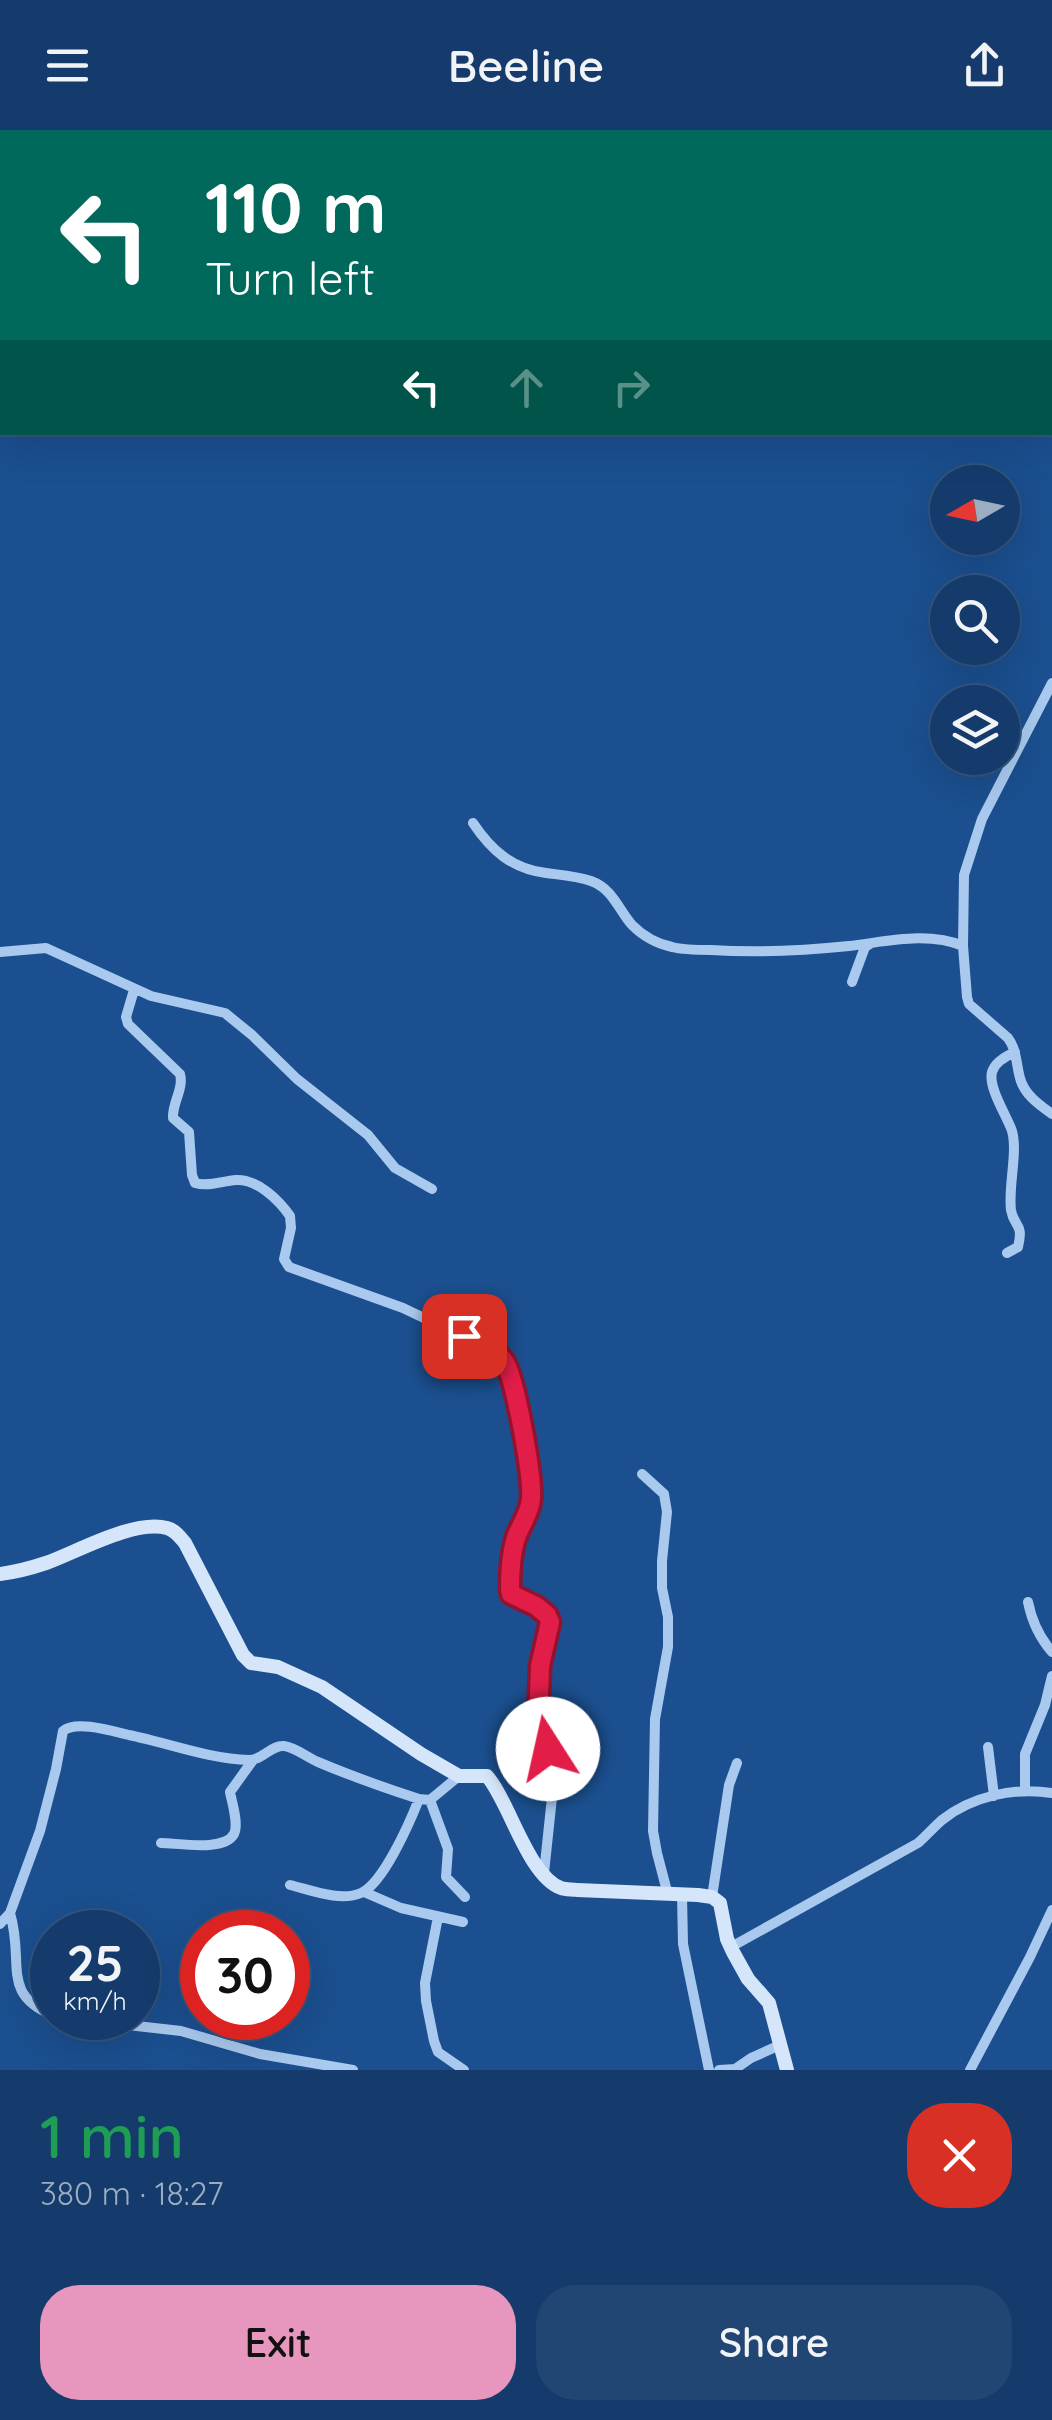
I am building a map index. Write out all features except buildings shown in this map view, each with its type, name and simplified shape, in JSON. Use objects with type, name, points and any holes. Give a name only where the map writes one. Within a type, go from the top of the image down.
[{"type":"street","points":[[1052,683],[974,841],[964,876],[962,946],[969,1004],[1008,1038],[1025,1090],[1052,1114]]},
{"type":"street","points":[[472,823],[495,851],[510,862],[604,886],[642,933],[675,948],[781,953],[889,939],[937,940],[962,946]]},
{"type":"street","points":[[852,982],[865,948],[871,943]]},
{"type":"street","points":[[0,952],[46,948],[134,990],[224,1013],[297,1079],[368,1134],[395,1168],[432,1189]]},
{"type":"street","points":[[134,990],[126,1017],[128,1024],[180,1074],[182,1082],[172,1109],[173,1118],[189,1132],[195,1183],[255,1183],[290,1216],[284,1258],[288,1267],[425,1317],[490,1350],[508,1368],[526,1446],[531,1499],[513,1550],[510,1589],[511,1594],[547,1615],[550,1622],[540,1666],[538,1726],[541,1742],[554,1758],[556,1769],[544,1872]]},
{"type":"street","points":[[1007,1253],[1018,1247],[1020,1236],[1011,1209],[1013,1138],[992,1074],[1005,1056],[1015,1052]]},
{"type":"street","points":[[642,1474],[664,1494],[667,1512],[662,1588],[668,1647],[653,1749],[656,1853],[675,1895],[709,2070]]},
{"type":"street","points":[[0,1574],[25,1570],[109,1536],[166,1527],[176,1533],[250,1663],[278,1667],[307,1679],[421,1754],[462,1775],[487,1776],[529,1854],[560,1888],[712,1897],[720,1903],[733,1951],[769,2004],[787,2070]]},
{"type":"street","points":[[1028,1602],[1039,1636],[1052,1652]]},
{"type":"street","points":[[1026,1790],[1026,1754],[1052,1676]]},
{"type":"street","points":[[0,1924],[10,1913],[40,1831],[63,1731],[76,1725],[222,1757],[253,1760],[284,1746],[425,1800],[448,1848],[446,1877],[464,1897]]},
{"type":"street","points":[[988,1746],[994,1796]]},
{"type":"street","points":[[161,1843],[211,1845],[230,1839],[236,1826],[230,1792],[253,1760]]},
{"type":"street","points":[[712,1897],[729,1786],[737,1763]]},
{"type":"street","points":[[290,1885],[344,1896],[364,1892],[376,1880],[425,1800],[462,1775]]},
{"type":"street","points":[[733,1951],[918,1843],[955,1812],[994,1796],[1026,1790],[1052,1793]]},
{"type":"street","points":[[364,1892],[402,1908],[463,1922]]},
{"type":"street","points":[[970,2070],[1052,1910]]},
{"type":"street","points":[[10,1913],[14,1934],[11,1976],[17,1998],[30,2007]]},
{"type":"street","points":[[438,1916],[425,1983],[428,2016],[438,2052],[464,2070]]},
{"type":"street","points":[[160,2028],[181,2030],[260,2054],[353,2070]]},
{"type":"street","points":[[718,2070],[734,2070],[780,2045]]},
{"type":"route","points":[[464,1336],[505,1362],[526,1446],[531,1499],[513,1550],[510,1589],[511,1594],[547,1615],[550,1622],[540,1666],[538,1726],[541,1742],[548,1749]]}]
